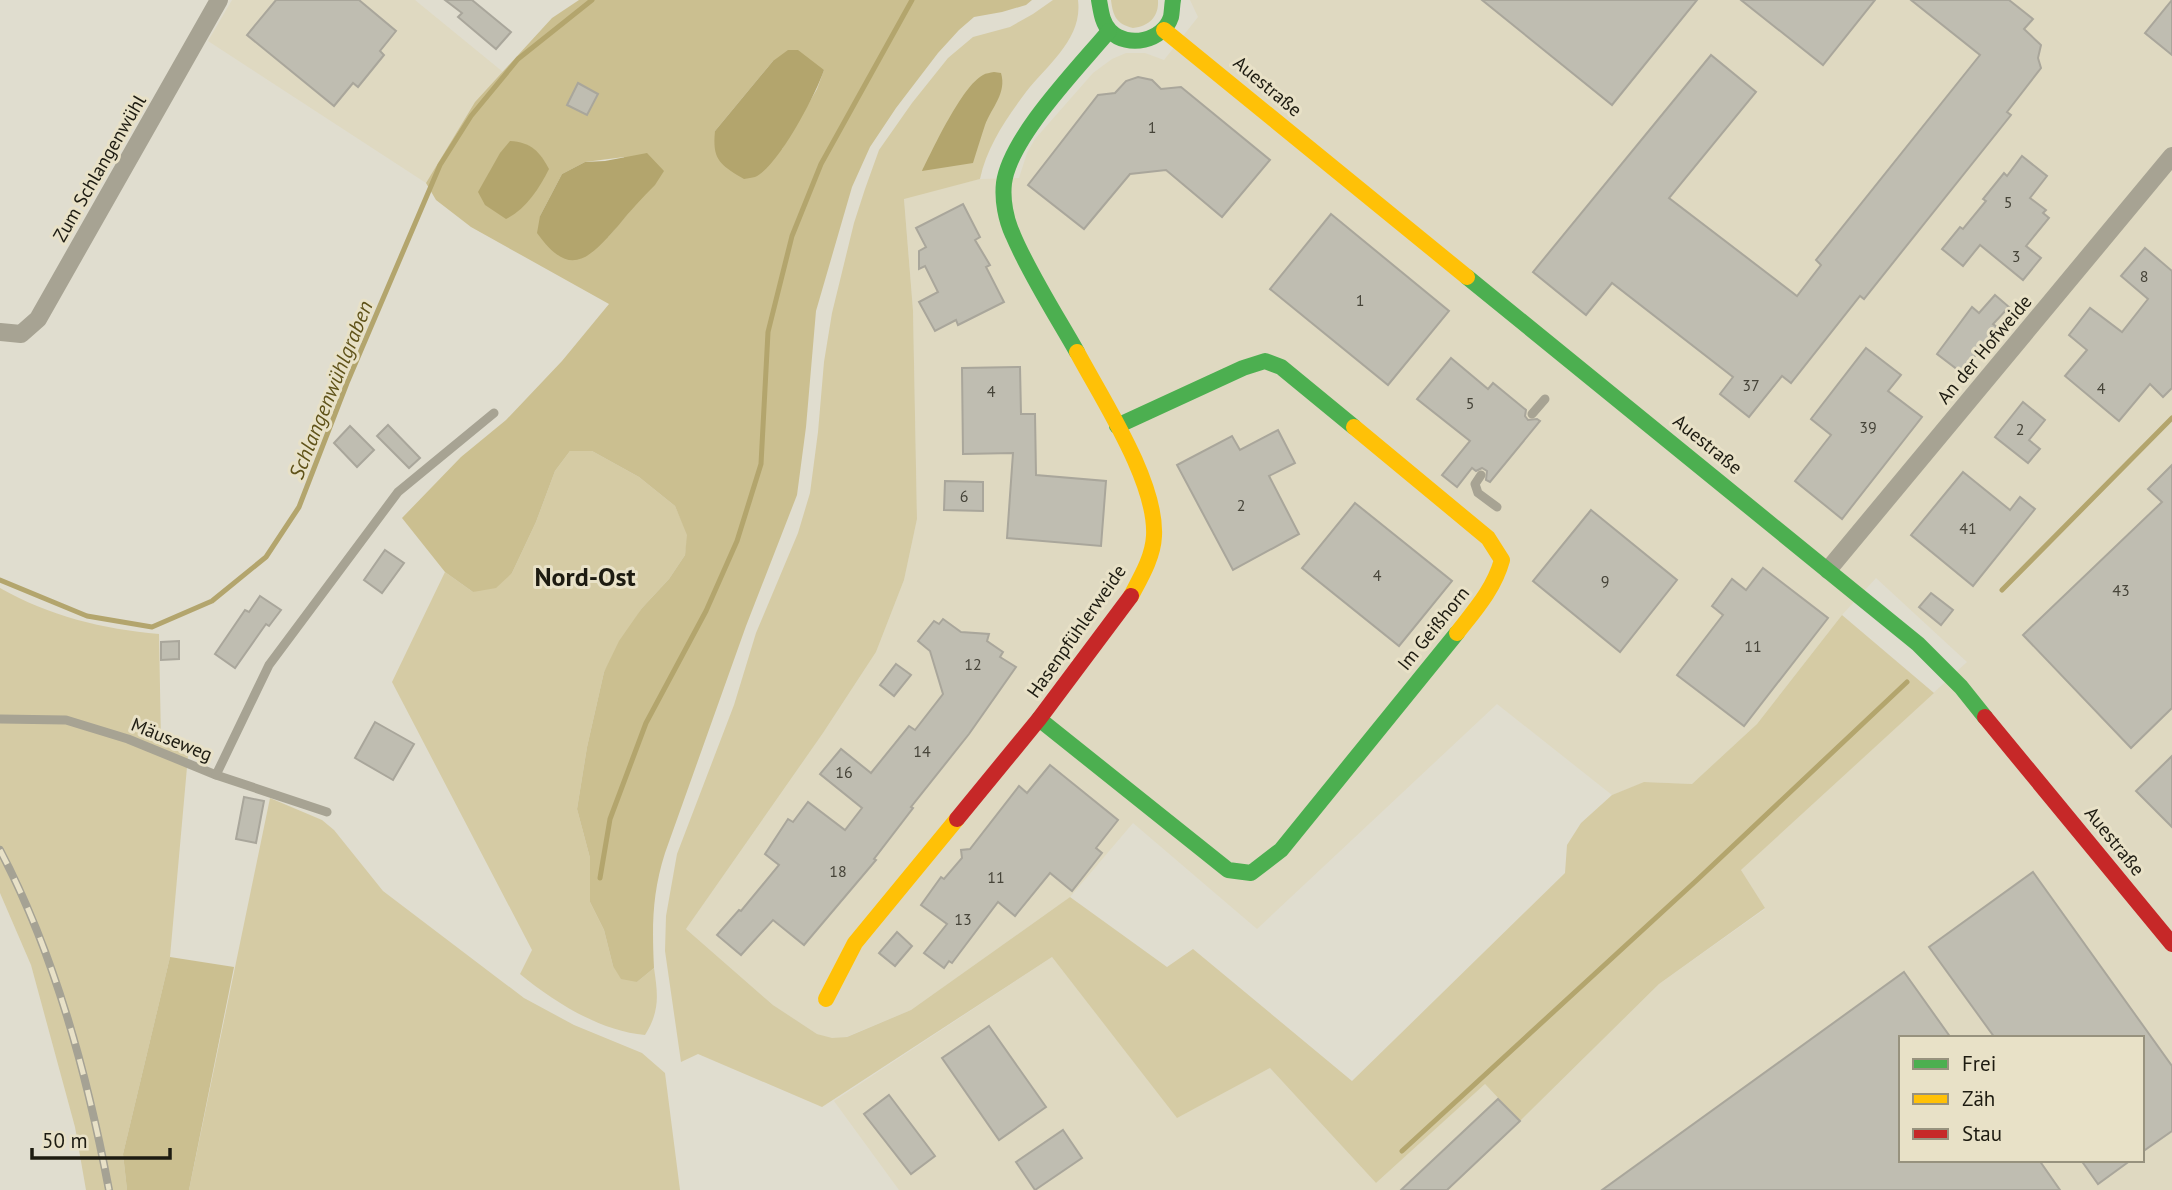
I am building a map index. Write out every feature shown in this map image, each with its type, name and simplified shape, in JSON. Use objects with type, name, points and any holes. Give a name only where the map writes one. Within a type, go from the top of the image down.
[{"type":"street","name":"Zum Schlangenwühl","points":[[0,332],[21,334],[38,319],[219,0]]},
{"type":"street","points":[[1099,0],[1099,14],[1109,31],[1130,42],[1144,41],[1164,30],[1171,18],[1173,0]]},
{"type":"street","name":"Auestraße","points":[[1164,30],[1918,644],[1961,687],[2171,940]]},
{"type":"street","name":"Hasenpfühlerweide","points":[[826,999],[855,943],[1039,719],[1131,596],[1147,565],[1153,536],[1152,507],[1142,478],[1013,236],[1006,216],[1005,178],[1024,137],[1109,31]]},
{"type":"street","name":"An der Hofweide","points":[[1828,570],[2172,156]]},
{"type":"street","name":"Im Geißhorn","points":[[1039,719],[1228,870],[1251,873],[1281,850],[1485,598],[1499,575],[1502,560],[1488,538],[1281,367],[1265,361],[1243,368],[1116,426]]},
{"type":"lane","points":[[1532,414],[1545,399]]},
{"type":"lane","points":[[216,775],[269,665],[398,492],[494,413]]},
{"type":"lane","points":[[1481,475],[1475,484],[1478,493],[1497,507]]},
{"type":"lane","name":"Mäuseweg","points":[[0,719],[66,720],[128,739],[216,775],[327,811]]},
{"type":"shaded area","points":[[232,0],[415,0],[503,72],[475,102],[426,183],[208,41]]},
{"type":"shaded area","points":[[579,0],[1032,0],[1026,5],[974,17],[959,30],[896,108],[870,147],[852,187],[816,311],[797,495],[746,626],[665,853],[654,910],[654,968],[637,982],[621,979],[613,966],[604,930],[590,902],[590,858],[577,809],[587,747],[604,672],[619,641],[685,555],[687,535],[675,506],[639,477],[592,451],[570,451],[555,471],[536,522],[512,573],[496,588],[473,592],[445,572],[402,518],[461,457],[506,420],[562,361],[609,304],[471,227],[436,200],[426,183],[475,102],[552,18]],"holes":[[[773,61],[824,70],[817,89],[782,149],[715,131]],[[624,157],[631,210],[608,237],[540,216],[562,174],[585,162]]]},
{"type":"shaded area","points":[[1053,0],[1078,0],[1075,27],[1062,51],[1026,92],[1005,123],[987,155],[980,179],[904,199],[913,310],[917,519],[904,580],[876,652],[823,733],[686,929],[773,1005],[817,1034],[832,1038],[847,1037],[911,1010],[1070,897],[1167,967],[1193,949],[1352,1081],[1565,873],[1567,845],[1581,823],[1612,795],[1644,782],[1692,784],[1757,724],[1842,615],[1934,693],[1741,870],[1765,908],[1659,984],[1520,1121],[1485,1084],[1376,1183],[1270,1068],[1177,1118],[1052,957],[822,1107],[698,1054],[681,1062],[665,951],[666,916],[677,854],[734,705],[756,633],[798,533],[810,493],[832,313],[865,189],[879,150],[948,58],[973,37],[1010,27]]},
{"type":"shaded area","points":[[1111,0],[1158,0],[1158,6],[1152,20],[1133,28],[1116,18]]},
{"type":"shaded area","points":[[1190,0],[2172,0],[2172,1190],[899,1190],[834,1101],[1052,957],[1177,1117],[1270,1068],[1376,1183],[1485,1084],[1520,1121],[1659,984],[1765,909],[1741,870],[1967,662],[1876,578],[1842,615],[1757,724],[1692,784],[1645,782],[1612,795],[1497,704],[1257,929],[1133,823],[1070,897],[911,1010],[846,1037],[832,1039],[817,1034],[773,1005],[686,929],[823,733],[876,652],[904,580],[917,519],[913,310],[904,198],[980,179],[1019,178],[1035,139],[1093,73],[1112,59],[1126,53],[1145,53],[1164,60],[1198,17]]},
{"type":"shaded area","points":[[788,50],[798,50],[824,70],[805,112],[785,145],[764,171],[755,177],[744,179],[719,161],[715,149],[715,131],[773,61]]},
{"type":"shaded area","points":[[1001,73],[1002,87],[985,125],[973,163],[922,171],[966,92],[983,75]]},
{"type":"shaded area","points":[[510,141],[524,143],[534,149],[549,169],[531,198],[520,210],[506,219],[485,205],[478,192]]},
{"type":"shaded area","points":[[647,153],[664,171],[655,185],[588,255],[579,260],[559,256],[537,233],[540,216],[562,174],[585,162]]},
{"type":"shaded area","points":[[570,451],[592,451],[639,477],[675,506],[688,535],[685,555],[669,579],[642,608],[604,672],[587,747],[577,809],[590,858],[590,902],[604,930],[613,966],[637,982],[654,968],[657,1003],[645,1035],[611,1028],[578,1014],[520,974],[532,950],[392,682],[445,572],[473,592],[512,573],[536,522],[555,471]]},
{"type":"shaded area","points":[[0,588],[57,614],[77,620],[117,629],[159,634],[161,742],[188,756],[170,957],[123,1154],[127,1190],[86,1190],[75,1127],[31,965],[0,893]]},
{"type":"shaded area","points":[[270,798],[322,820],[334,830],[383,891],[524,998],[574,1025],[642,1053],[665,1073],[680,1190],[189,1190]]},
{"type":"shaded area","points":[[170,957],[234,967],[189,1190],[127,1190],[123,1154]]},
{"type":"building","points":[[276,0],[359,0],[396,31],[380,51],[384,55],[358,87],[353,83],[334,106],[247,35]]},
{"type":"building","points":[[445,0],[472,0],[511,32],[496,49],[458,17],[462,13]]},
{"type":"building","points":[[1482,0],[1697,0],[1612,105]]},
{"type":"building","points":[[1741,0],[1875,0],[1823,65]]},
{"type":"building","points":[[1911,0],[2009,0],[2033,19],[2024,29],[2041,45],[2038,58],[2041,68],[2007,112],[2011,115],[1864,299],[1860,296],[1791,383],[1782,376],[1749,417],[1720,394],[1733,377],[1612,283],[1586,315],[1533,272],[1711,55],[1756,92],[1669,198],[1797,296],[1821,265],[1816,260],[1980,55]]},
{"type":"building","points":[[2172,0],[2172,55],[2145,33]]},
{"type":"building","points":[[1138,77],[1152,80],[1161,89],[1181,87],[1270,160],[1222,217],[1166,170],[1130,174],[1084,229],[1028,185],[1098,95],[1115,93],[1126,81]]},
{"type":"building","points":[[578,83],[598,94],[587,115],[567,105]]},
{"type":"building","points":[[2022,156],[2047,176],[2030,198],[2046,210],[2043,213],[2049,218],[2026,246],[2041,258],[2023,280],[1980,245],[1963,266],[1942,249],[1960,227],[1963,229],[2004,173],[2007,176]]},
{"type":"building","points":[[963,204],[980,237],[975,240],[990,265],[986,267],[1004,302],[958,325],[956,320],[935,331],[919,302],[938,292],[925,266],[919,269],[919,251],[926,247],[916,228]]},
{"type":"building","points":[[1331,214],[1449,311],[1388,385],[1270,289]]},
{"type":"building","points":[[2145,248],[2172,271],[2172,388],[2163,397],[2150,384],[2119,421],[2065,376],[2087,350],[2069,335],[2090,308],[2122,332],[2148,299],[2121,276]]},
{"type":"building","points":[[1995,295],[2009,307],[1993,324],[1997,327],[1962,373],[1937,354],[1972,307],[1979,313]]},
{"type":"building","points":[[1866,348],[1901,375],[1888,391],[1922,417],[1842,519],[1795,481],[1831,435],[1811,419]]},
{"type":"building","points":[[1451,358],[1488,389],[1493,383],[1526,410],[1525,416],[1528,420],[1540,421],[1490,482],[1486,480],[1487,471],[1482,468],[1476,471],[1472,468],[1457,487],[1442,475],[1470,441],[1417,399]]},
{"type":"building","points":[[1020,367],[1021,414],[1035,414],[1036,475],[1106,481],[1101,546],[1007,538],[1013,453],[963,454],[962,368]]},
{"type":"building","points":[[2023,402],[2045,420],[2029,440],[2040,449],[2028,463],[1995,437]]},
{"type":"building","points":[[388,425],[420,458],[409,468],[377,436]]},
{"type":"building","points":[[350,426],[374,450],[357,467],[334,443]]},
{"type":"building","points":[[1278,430],[1295,463],[1269,476],[1299,534],[1233,570],[1177,465],[1232,436],[1240,450]]},
{"type":"building","points":[[2172,465],[2172,708],[2131,748],[2023,635],[2162,502],[2148,489]]},
{"type":"building","points":[[1963,472],[2010,510],[2020,497],[2035,509],[1973,586],[1911,535]]},
{"type":"building","points":[[945,481],[983,482],[983,511],[944,510]]},
{"type":"building","points":[[1355,503],[1452,581],[1399,646],[1302,568]]},
{"type":"building","points":[[1591,510],[1677,580],[1620,652],[1533,581]]},
{"type":"building","points":[[385,550],[404,563],[382,593],[364,580]]},
{"type":"building","points":[[1763,568],[1828,618],[1744,726],[1677,675],[1723,615],[1712,606],[1732,579],[1746,590]]},
{"type":"building","points":[[1931,593],[1953,610],[1941,625],[1919,607]]},
{"type":"building","points":[[260,596],[281,610],[269,626],[266,624],[235,668],[215,654],[245,610],[249,612]]},
{"type":"building","points":[[943,619],[961,632],[989,634],[987,641],[1003,652],[1000,657],[1016,667],[969,734],[911,807],[913,808],[874,859],[876,860],[804,945],[773,920],[741,955],[717,935],[779,865],[765,854],[788,819],[793,822],[808,802],[845,830],[862,808],[820,774],[841,749],[871,773],[909,726],[915,730],[943,694],[930,651],[918,641],[934,621],[939,624]]},
{"type":"building","points":[[179,641],[179,659],[161,660],[161,642]]},
{"type":"building","points":[[896,664],[911,675],[894,696],[880,685]]},
{"type":"building","points":[[375,722],[414,744],[393,780],[355,758]]},
{"type":"building","points":[[2172,756],[2172,827],[2136,791]]},
{"type":"building","points":[[1050,765],[1118,820],[1096,848],[1102,853],[1072,891],[1050,873],[1015,916],[998,902],[952,963],[949,961],[944,968],[924,953],[947,924],[921,905],[941,877],[944,879],[962,858],[961,850],[970,849],[1019,786],[1027,793]]},
{"type":"building","points":[[244,797],[264,801],[256,843],[236,839]]},
{"type":"building","points":[[2033,872],[2172,1066],[2172,1131],[2144,1151],[2144,1036],[1994,1036],[1929,947]]},
{"type":"building","points":[[897,932],[912,946],[895,966],[879,953]]},
{"type":"building","points":[[1904,972],[1950,1036],[1899,1036],[1899,1162],[2040,1162],[2060,1190],[1602,1190]]},
{"type":"building","points":[[989,1026],[1046,1107],[999,1140],[942,1058]]},
{"type":"building","points":[[889,1095],[935,1156],[911,1174],[864,1114]]},
{"type":"building","points":[[1498,1099],[1520,1121],[1447,1190],[1401,1190]]},
{"type":"building","points":[[1063,1130],[1082,1158],[1035,1190],[1016,1162]]},
{"type":"building","points":[[2082,1162],[2128,1162],[2098,1184]]},
{"type":"waterway","name":"Schlangenwühlgraben","points":[[0,580],[87,616],[152,627],[212,601],[266,557],[299,507],[347,383],[440,165],[471,116],[518,59],[592,0]]},
{"type":"waterway","points":[[600,878],[610,819],[646,723],[706,611],[737,541],[761,464],[768,332],[792,236],[821,164],[912,0]]},
{"type":"waterway","points":[[2002,590],[2172,418]]},
{"type":"waterway","points":[[1402,1151],[1697,880],[1907,682]]},
{"type":"railway","points":[[0,850],[37,931],[67,1016],[109,1190]]},
{"type":"traffic: fast","points":[[1099,0],[1107,28],[1117,37],[1135,41],[1153,37],[1161,32],[1171,17],[1173,0]]},
{"type":"traffic: fast","points":[[1077,352],[1019,249],[1005,210],[1004,183],[1009,165],[1032,124],[1109,31]]},
{"type":"traffic: fast","points":[[1467,277],[1918,644],[1961,687],[1985,717]]},
{"type":"traffic: fast","points":[[1117,426],[1243,368],[1265,361],[1281,367],[1354,427]]},
{"type":"traffic: fast","points":[[1039,719],[1228,870],[1251,873],[1281,850],[1457,633]]},
{"type":"traffic: slow","points":[[1164,30],[1467,277]]},
{"type":"traffic: slow","points":[[1077,352],[1138,466],[1153,515],[1154,536],[1151,552],[1131,596]]},
{"type":"traffic: slow","points":[[1354,427],[1488,538],[1502,560],[1489,590],[1457,633]]},
{"type":"traffic: slow","points":[[826,999],[855,943],[957,819]]},
{"type":"traffic: jam","points":[[957,819],[1039,719],[1131,596]]},
{"type":"traffic: jam","points":[[1985,717],[2172,944]]},
{"type":"district","name":"Nord-Ost","points":[[585,577]]}]
